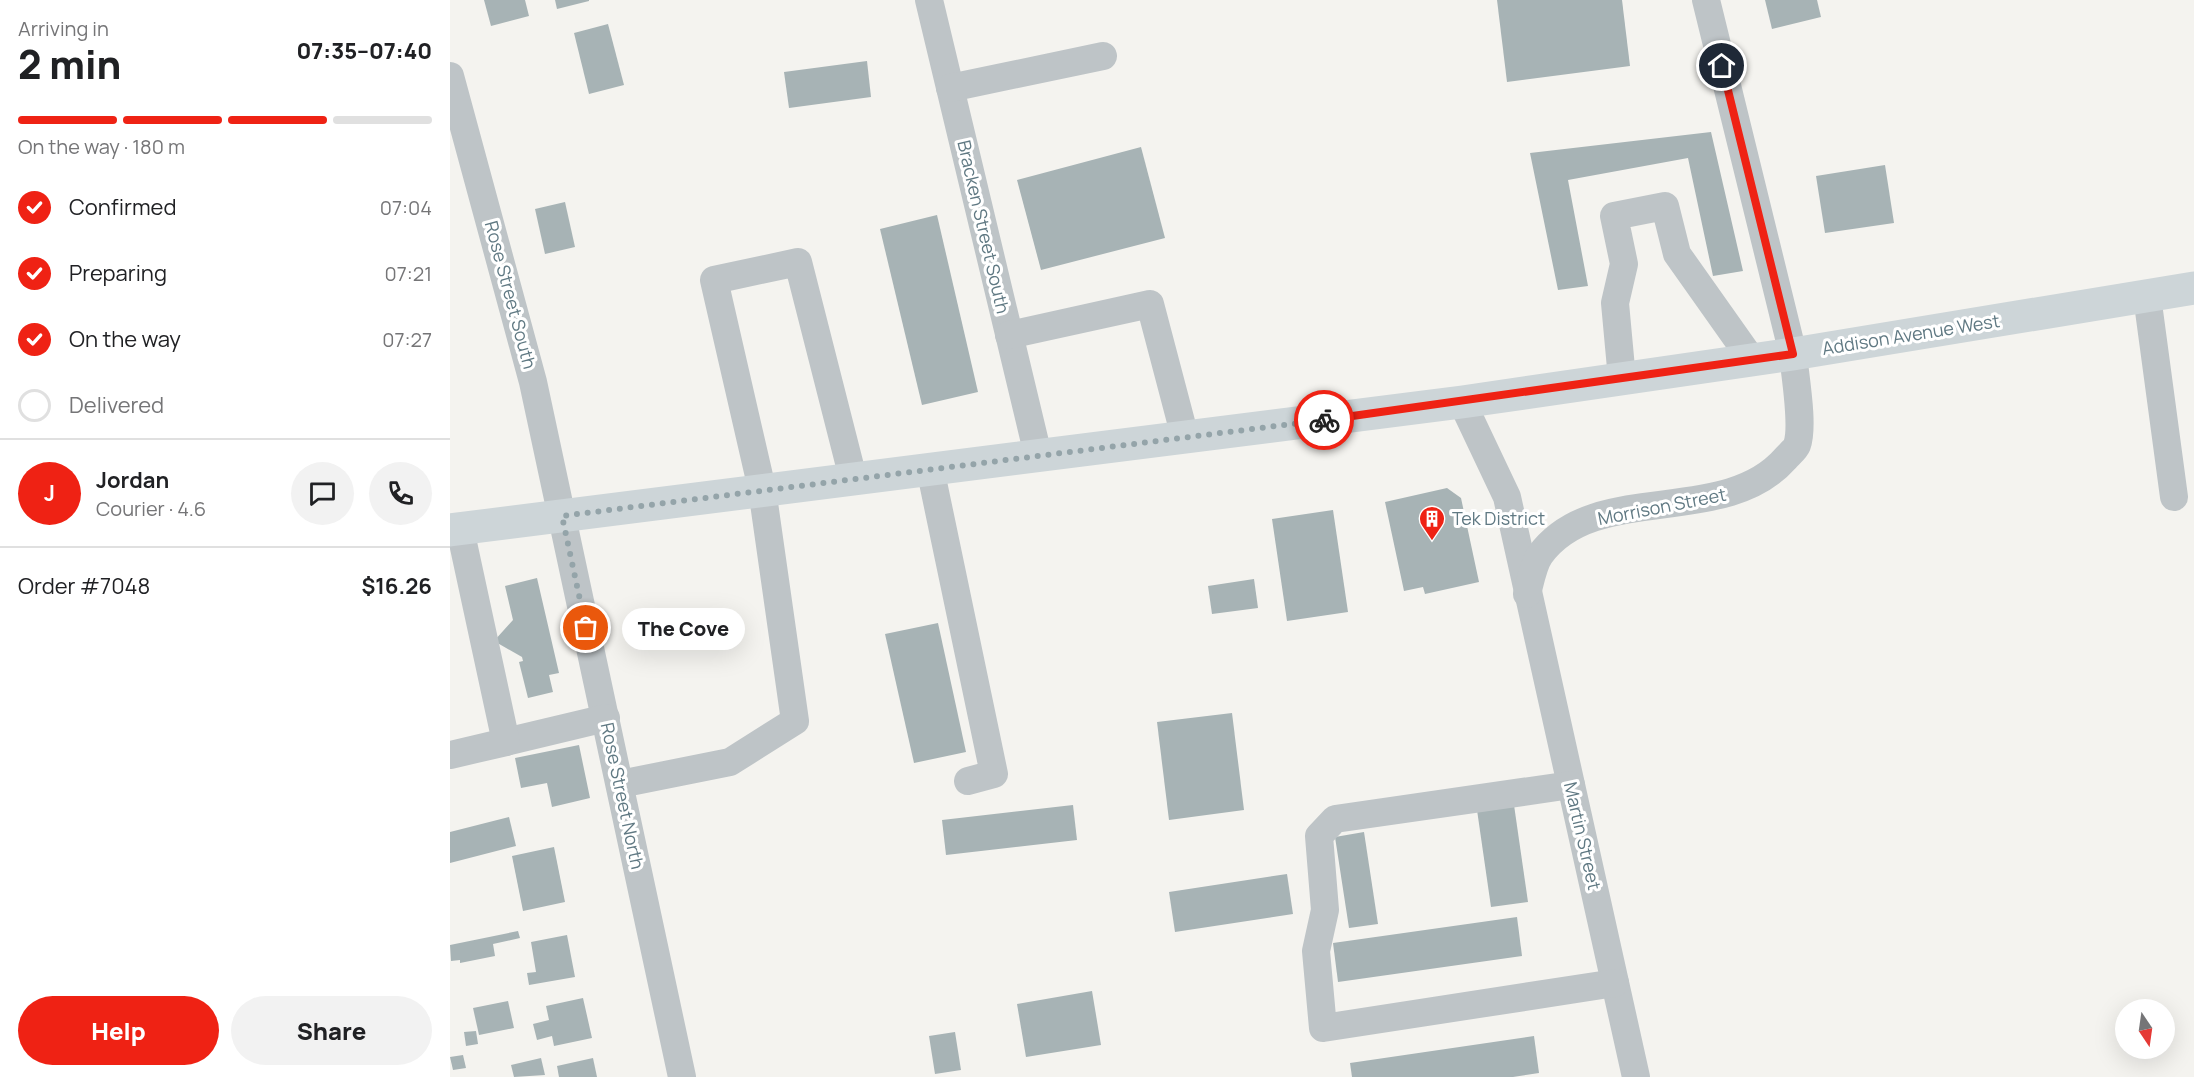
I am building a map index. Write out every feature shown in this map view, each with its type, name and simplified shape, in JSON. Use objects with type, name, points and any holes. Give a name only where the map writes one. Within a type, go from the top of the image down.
[{"type":"main road","name":"Addison Avenue West","points":[[455,530],[762,489],[1462,402],[1793,354],[2194,288]]},
{"type":"street","name":"Bracken Street South","points":[[929,0],[1038,455]]},
{"type":"street","name":"Morrison Street","points":[[1527,594],[1539,556],[1566,531],[1606,514],[1735,492],[1775,471],[1797,446],[1799,413],[1793,354],[1706,0]]},
{"type":"street","points":[[950,88],[1103,56]]},
{"type":"street","name":"Rose Street South","points":[[450,76],[533,382],[562,516]]},
{"type":"street","points":[[1622,379],[1615,303],[1624,264],[1614,216],[1665,206],[1677,255],[1752,360]]},
{"type":"street","points":[[620,784],[730,762],[795,721],[762,489],[714,280],[798,262],[853,478]]},
{"type":"street","points":[[2147,296],[2174,497]]},
{"type":"street","points":[[1009,334],[1150,304],[1185,437]]},
{"type":"street","name":"Martin Street","points":[[1462,402],[1507,497],[1636,1077]]},
{"type":"street","points":[[930,468],[994,774],[968,781]]},
{"type":"street","name":"Rose Street North","points":[[562,516],[682,1077]]},
{"type":"street","points":[[455,530],[506,742]]},
{"type":"street","points":[[450,755],[606,718]]},
{"type":"street","points":[[1571,785],[1335,819],[1319,836],[1325,910],[1316,951],[1323,1028],[1615,983]]},
{"type":"building","points":[[484,0],[525,0],[529,16],[491,26]]},
{"type":"building","points":[[555,0],[589,0],[589,1],[557,9]]},
{"type":"building","points":[[1497,0],[1622,0],[1630,66],[1507,82]]},
{"type":"building","points":[[1765,0],[1817,0],[1821,17],[1772,29]]},
{"type":"building","points":[[608,24],[624,85],[589,94],[574,33]]},
{"type":"building","points":[[867,61],[871,97],[789,108],[784,72]]},
{"type":"building","points":[[1711,132],[1743,271],[1713,276],[1688,158],[1568,180],[1588,286],[1558,290],[1530,153]]},
{"type":"building","points":[[1141,147],[1165,238],[1041,270],[1017,180]]},
{"type":"building","points":[[1885,165],[1894,223],[1825,233],[1816,176]]},
{"type":"building","points":[[565,202],[575,247],[545,254],[535,209]]},
{"type":"building","points":[[937,215],[978,392],[922,405],[880,229]]},
{"type":"building","name":"Tek District","points":[[1447,488],[1461,498],[1479,582],[1425,594],[1423,587],[1404,591],[1385,502]]},
{"type":"building","points":[[1333,510],[1348,612],[1287,621],[1272,519]]},
{"type":"building","points":[[537,578],[559,673],[549,675],[553,692],[528,698],[519,662],[523,661],[522,657],[494,641],[513,620],[505,586]]},
{"type":"building","points":[[1254,579],[1258,608],[1212,614],[1208,586]]},
{"type":"building","points":[[938,623],[966,752],[914,763],[885,634]]},
{"type":"building","points":[[1232,713],[1244,810],[1169,820],[1157,722]]},
{"type":"building","points":[[579,745],[590,798],[552,807],[547,783],[521,788],[515,758]]},
{"type":"building","points":[[1073,805],[1077,840],[946,855],[942,820]]},
{"type":"building","points":[[1514,805],[1528,902],[1491,907],[1477,810]]},
{"type":"building","points":[[509,817],[516,846],[450,863],[450,832]]},
{"type":"building","points":[[1364,832],[1378,924],[1349,928],[1335,837]]},
{"type":"building","points":[[554,847],[565,902],[523,911],[512,856]]},
{"type":"building","points":[[1287,874],[1293,914],[1175,932],[1169,892]]},
{"type":"building","points":[[1517,917],[1522,956],[1338,982],[1333,943]]},
{"type":"building","points":[[518,931],[520,938],[493,944],[495,956],[460,963],[460,960],[451,961],[450,945]]},
{"type":"building","points":[[567,935],[575,977],[529,985],[527,973],[536,972],[531,942]]},
{"type":"building","points":[[1092,991],[1101,1045],[1026,1057],[1017,1004]]},
{"type":"building","points":[[583,998],[592,1038],[554,1046],[552,1036],[537,1040],[533,1024],[549,1020],[546,1006]]},
{"type":"building","points":[[508,1001],[514,1028],[479,1035],[473,1008]]},
{"type":"building","points":[[476,1031],[478,1044],[466,1046],[464,1032]]},
{"type":"building","points":[[955,1032],[961,1070],[935,1074],[929,1036]]},
{"type":"building","points":[[1534,1036],[1539,1073],[1513,1077],[1352,1077],[1350,1063]]},
{"type":"building","points":[[463,1055],[466,1068],[453,1070],[450,1057]]},
{"type":"building","points":[[541,1058],[545,1075],[514,1077],[511,1065]]},
{"type":"building","points":[[593,1058],[597,1077],[559,1077],[557,1066]]},
{"type":"way so far","points":[[586,628],[562,516],[1324,420]]},
{"type":"place","name":"Tek District","points":[[1432,542]]},
{"type":"place","name":"The Cove","points":[[586,628]]},
{"type":"route","points":[[1324,420],[1793,354],[1722,66]]}]
